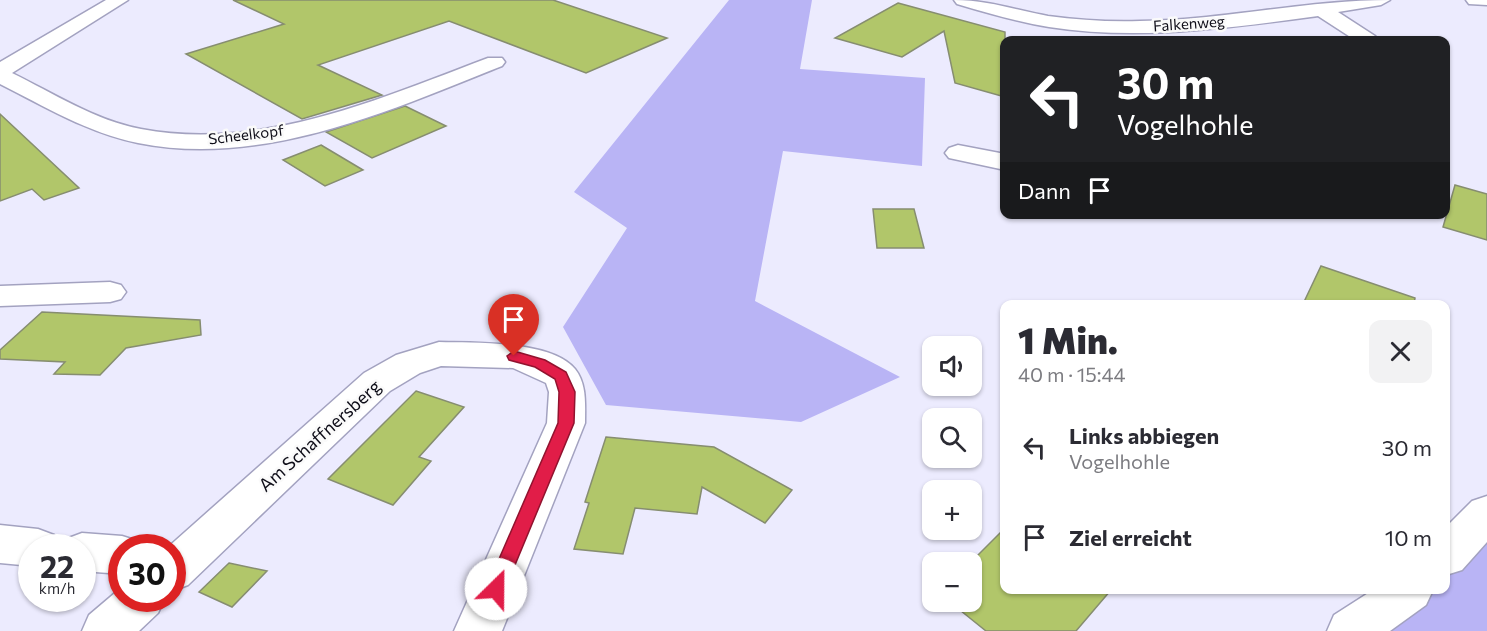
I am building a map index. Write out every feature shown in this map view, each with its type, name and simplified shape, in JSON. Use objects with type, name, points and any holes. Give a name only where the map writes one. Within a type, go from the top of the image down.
[{"type":"street","points":[[0,73],[119,0]]},
{"type":"street","name":"Falkenweg","points":[[963,0],[1000,14],[1101,27],[1214,24],[1353,2],[1381,0]]},
{"type":"street","points":[[1476,0],[1487,0]]},
{"type":"street","points":[[1320,9],[1362,36]]},
{"type":"street","name":"Scheelkopf","points":[[0,73],[85,118],[137,136],[185,142],[252,137],[325,123],[392,101],[495,62]]},
{"type":"street","points":[[958,153],[1000,161]]},
{"type":"street","points":[[0,296],[110,292]]},
{"type":"street","name":"Am Schaffnersberg","points":[[186,555],[377,382],[408,364],[439,354],[514,356],[540,364],[561,376],[567,392],[566,423],[478,631]]},
{"type":"street","points":[[1450,552],[1487,513]]},
{"type":"street","points":[[0,544],[18,546]]},
{"type":"street","points":[[1352,631],[1404,594]]},
{"type":"street","points":[[106,631],[127,612]]},
{"type":"shaded area","points":[[729,0],[812,0],[800,69],[925,78],[922,166],[783,151],[755,301],[900,377],[801,422],[606,405],[563,327],[627,228],[574,192]]},
{"type":"shaded area","points":[[1487,513],[1487,631],[1351,631],[1404,594],[1450,594],[1450,552]]},
{"type":"building","points":[[233,0],[553,0],[667,38],[586,73],[449,21],[318,65],[382,95],[302,119],[186,54],[284,24]]},
{"type":"building","points":[[898,3],[1005,32],[1005,36],[1000,36],[1000,96],[955,83],[944,31],[902,57],[835,38]]},
{"type":"building","points":[[405,106],[446,126],[372,158],[326,132]]},
{"type":"building","points":[[0,114],[79,188],[44,200],[32,189],[0,201]]},
{"type":"building","points":[[321,145],[363,170],[325,186],[283,160]]},
{"type":"building","points":[[1455,185],[1487,194],[1487,240],[1443,227],[1445,219],[1450,219],[1450,202]]},
{"type":"building","points":[[873,209],[914,209],[924,248],[877,248]]},
{"type":"building","points":[[1321,266],[1415,298],[1415,300],[1305,300]]},
{"type":"building","points":[[42,312],[200,320],[201,335],[126,348],[100,375],[54,374],[65,362],[0,359],[0,350]]},
{"type":"building","points":[[416,391],[464,407],[419,457],[431,461],[393,505],[328,479]]},
{"type":"building","points":[[606,437],[714,447],[792,490],[765,523],[702,487],[697,514],[635,508],[623,554],[574,549],[589,503],[585,502]]},
{"type":"building","points":[[1000,533],[1000,594],[1108,594],[1076,631],[986,631],[962,612],[982,612],[981,552]]},
{"type":"building","points":[[229,563],[267,571],[232,607],[199,592]]},
{"type":"route","points":[[496,589],[566,423],[567,392],[561,376],[540,364],[514,356]]}]
